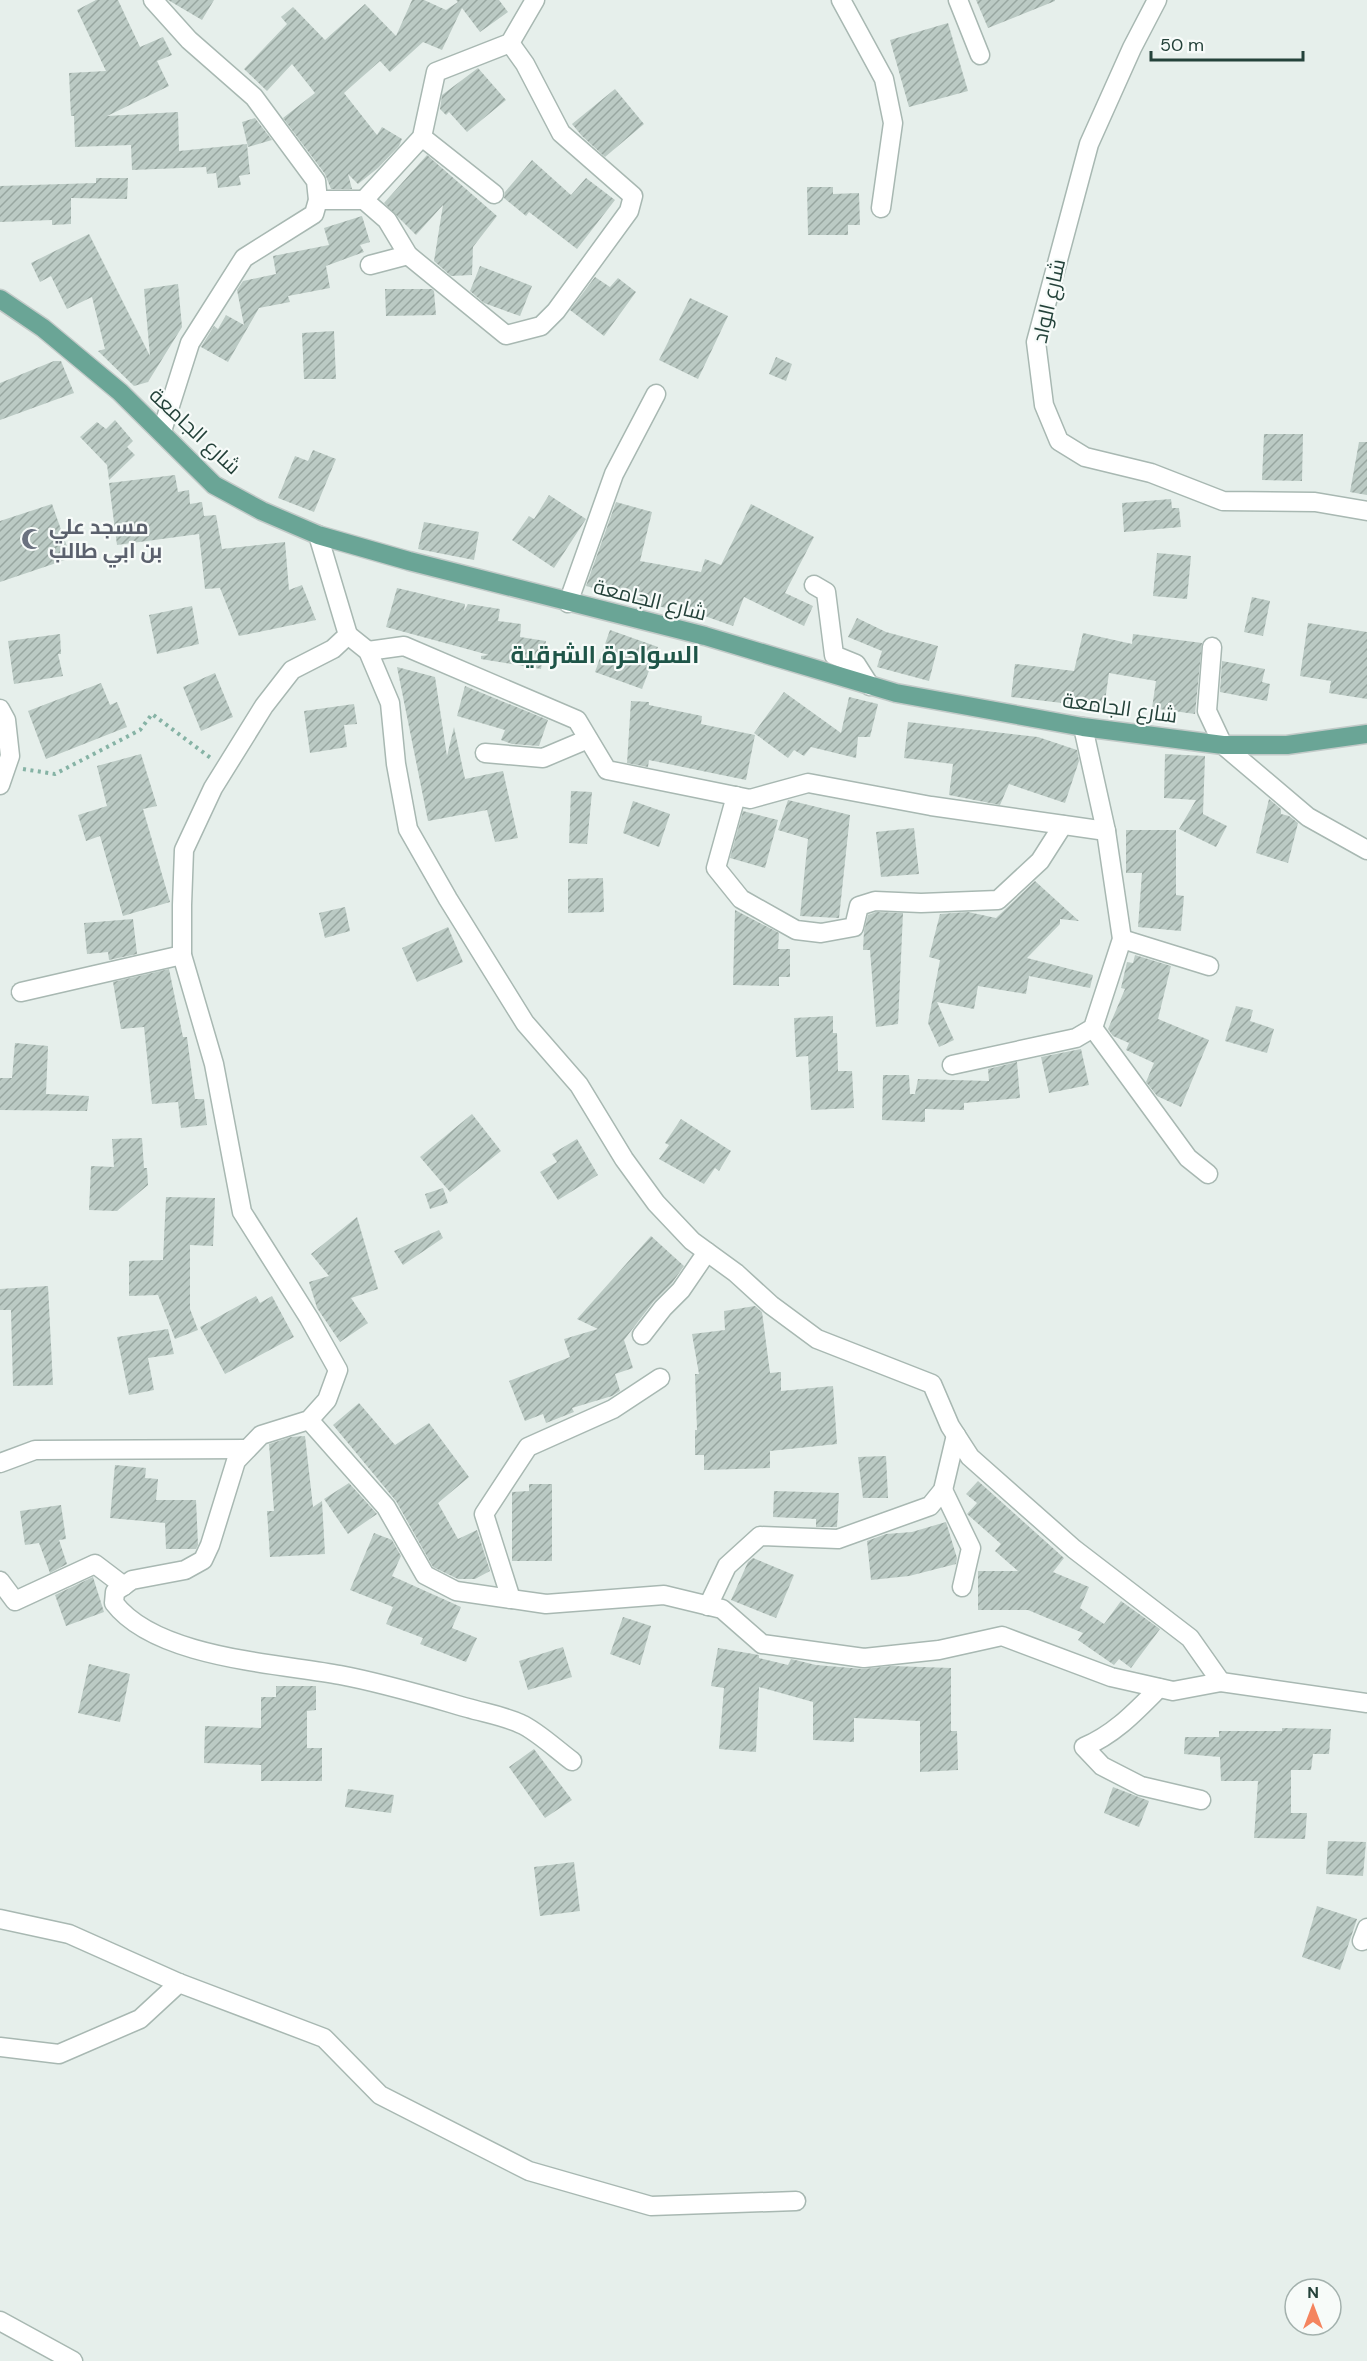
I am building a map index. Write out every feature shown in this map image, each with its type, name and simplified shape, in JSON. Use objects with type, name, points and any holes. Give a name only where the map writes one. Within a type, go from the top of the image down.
[{"type":"main road","name":"شارع الجامعة","points":[[0,299],[43,328],[120,392],[162,431],[214,485],[262,511],[318,535],[568,603],[705,636],[896,693],[1083,727],[1223,745],[1287,745],[1367,734]]},
{"type":"street","points":[[153,0],[189,40],[254,97],[316,181],[318,200],[314,214],[244,258],[190,343],[162,431]]},
{"type":"street","points":[[841,0],[884,80],[893,123],[881,208]]},
{"type":"street","points":[[958,0],[980,55]]},
{"type":"street","name":"شارع الواد","points":[[1157,0],[1132,48],[1089,144],[1036,342],[1044,405],[1059,441],[1085,457],[1151,473],[1223,501],[1315,502],[1367,510]]},
{"type":"street","points":[[364,200],[422,137],[436,72],[510,43],[532,1]]},
{"type":"street","points":[[318,200],[364,200],[387,220],[408,255],[506,335],[541,326],[556,311],[629,211],[633,196],[561,133],[525,64],[510,43]]},
{"type":"street","points":[[422,137],[494,194]]},
{"type":"street","points":[[370,265],[408,255]]},
{"type":"street","points":[[568,603],[614,474],[656,394]]},
{"type":"street","points":[[318,535],[348,635],[368,651],[390,703],[396,764],[408,830],[525,1023],[579,1085],[624,1159],[656,1203],[692,1241],[736,1273],[771,1305],[817,1339],[932,1384],[956,1435],[970,1457],[1074,1549],[1190,1638],[1221,1682]]},
{"type":"street","points":[[813,585],[826,592],[834,654],[856,664],[870,686]]},
{"type":"street","points":[[348,635],[333,650],[292,670],[264,706],[213,788],[184,850],[182,955],[214,1064],[242,1212],[309,1318],[338,1370],[327,1400],[309,1420],[261,1435],[236,1461],[210,1545],[203,1560],[186,1570],[132,1580],[115,1592],[114,1603],[124,1616],[173,1641],[218,1655],[342,1675],[522,1724],[572,1761]]},
{"type":"street","points":[[368,651],[404,646],[577,720],[607,770],[750,799],[808,783],[931,806],[1106,831]]},
{"type":"street","points":[[1212,647],[1207,711],[1223,745],[1308,817],[1367,849]]},
{"type":"street","points":[[0,709],[6,720],[10,756],[0,785]]},
{"type":"street","points":[[952,1065],[1076,1038],[1093,1029],[1122,939],[1106,831],[1083,727]]},
{"type":"street","points":[[485,753],[543,758],[588,739]]},
{"type":"street","points":[[736,796],[716,868],[741,899],[796,930],[821,933],[854,927],[859,906],[875,901],[921,903],[998,900],[1040,861],[1063,825]]},
{"type":"street","points":[[1122,939],[1209,966]]},
{"type":"street","points":[[21,992],[182,955]]},
{"type":"street","points":[[1093,1029],[1188,1158],[1208,1174]]},
{"type":"street","points":[[642,1335],[663,1308],[681,1290],[707,1252]]},
{"type":"street","points":[[511,1599],[484,1514],[528,1447],[613,1409],[660,1378]]},
{"type":"street","points":[[309,1420],[386,1506],[425,1575],[456,1591],[546,1604],[664,1595],[722,1609],[762,1644],[864,1658],[939,1650],[1002,1636],[1111,1677],[1173,1691],[1221,1682],[1367,1703]]},
{"type":"street","points":[[708,1606],[727,1566],[760,1536],[838,1539],[930,1506],[943,1490],[956,1435]]},
{"type":"street","points":[[0,1463],[34,1450],[247,1449]]},
{"type":"street","points":[[943,1490],[971,1548],[962,1587]]},
{"type":"street","points":[[0,1581],[15,1601],[95,1564],[124,1586]]},
{"type":"street","points":[[1159,1688],[1102,1740],[1084,1747],[1102,1766],[1141,1786],[1201,1800]]},
{"type":"street","points":[[0,1919],[69,1934],[179,1983],[324,2038],[380,2095],[529,2171],[651,2206],[796,2201]]},
{"type":"street","points":[[0,2047],[59,2054],[140,2019],[179,1983]]},
{"type":"street","points":[[0,2322],[73,2361]]},
{"type":"path","points":[[7,766],[55,774],[140,730],[152,714],[225,768]]},
{"type":"building","points":[[96,0],[118,0],[140,47],[163,37],[172,55],[157,61],[169,86],[107,116],[178,112],[179,151],[247,144],[250,174],[239,176],[241,185],[218,188],[216,173],[207,174],[206,167],[132,170],[131,145],[75,147],[69,73],[106,71],[77,10]]},
{"type":"building","points":[[168,0],[214,0],[202,20]]},
{"type":"building","points":[[412,0],[424,0],[446,10],[458,2],[456,0],[499,0],[508,12],[480,32],[462,8],[442,50],[423,42],[390,72],[380,61],[344,93],[377,135],[382,127],[402,139],[399,146],[378,168],[358,184],[348,174],[352,189],[331,189],[325,174],[283,118],[315,93],[292,64],[267,91],[244,69],[287,24],[281,17],[293,7],[325,40],[365,4],[396,36]]},
{"type":"building","points":[[976,0],[1055,0],[1055,1],[988,28]]},
{"type":"building","points":[[948,23],[968,91],[909,107],[890,40]]},
{"type":"building","points":[[478,68],[506,100],[467,132],[449,112],[446,115],[440,109],[442,95]]},
{"type":"building","points":[[615,89],[644,124],[605,157],[572,124]]},
{"type":"building","points":[[255,118],[272,140],[248,147],[242,122]]},
{"type":"building","points":[[427,155],[497,216],[473,247],[472,275],[451,276],[434,261],[443,205],[416,235],[384,203]]},
{"type":"building","points":[[532,160],[571,195],[586,178],[615,200],[577,249],[529,212],[526,216],[504,198],[505,192]]},
{"type":"building","points":[[96,178],[128,178],[127,199],[71,198],[71,224],[52,225],[52,220],[0,222],[0,186],[96,183]]},
{"type":"building","points":[[807,187],[833,187],[833,194],[859,193],[860,225],[848,225],[848,235],[808,235]]},
{"type":"building","points":[[362,216],[370,242],[360,245],[364,252],[326,266],[330,288],[288,296],[290,302],[259,308],[228,362],[201,347],[214,326],[218,329],[226,315],[244,325],[237,290],[243,281],[276,274],[273,256],[329,245],[324,228]]},
{"type":"building","points":[[89,234],[150,356],[144,289],[178,284],[182,327],[148,382],[134,386],[98,351],[105,349],[92,297],[67,309],[51,276],[40,282],[31,263]]},
{"type":"building","points":[[480,266],[532,286],[520,316],[484,303],[470,291]]},
{"type":"building","points":[[595,277],[610,287],[618,278],[636,292],[604,336],[570,310]]},
{"type":"building","points":[[385,289],[432,289],[436,315],[386,316]]},
{"type":"building","points":[[690,298],[728,316],[698,379],[659,360]]},
{"type":"building","points":[[334,331],[336,379],[304,379],[302,333]]},
{"type":"building","points":[[776,357],[792,364],[786,381],[769,374]]},
{"type":"building","points":[[54,361],[61,361],[74,393],[0,420],[0,383]]},
{"type":"building","points":[[115,420],[133,441],[127,447],[135,455],[109,480],[107,465],[80,437],[97,422],[106,429]]},
{"type":"building","points":[[1264,434],[1303,434],[1302,481],[1262,480]]},
{"type":"building","points":[[1359,442],[1367,442],[1367,495],[1350,492]]},
{"type":"building","points":[[313,450],[336,459],[314,512],[278,498],[295,456],[308,461]]},
{"type":"building","points":[[175,475],[178,492],[189,490],[190,504],[202,502],[204,516],[216,515],[222,549],[285,542],[289,590],[302,585],[316,620],[239,636],[220,588],[205,589],[199,534],[117,545],[109,483]]},
{"type":"building","points":[[549,495],[586,519],[554,568],[512,540],[529,516],[534,519]]},
{"type":"building","points":[[1171,499],[1172,508],[1179,508],[1181,527],[1124,532],[1122,503]]},
{"type":"building","points":[[616,502],[652,512],[640,561],[701,572],[705,559],[721,565],[751,504],[814,537],[785,593],[813,606],[804,626],[744,597],[733,626],[668,603],[667,608],[635,602],[636,599],[586,586]]},
{"type":"building","name":"مسجد علي بن ابي طالب","points":[[52,504],[71,558],[0,582],[0,521]]},
{"type":"building","points":[[424,522],[479,532],[474,560],[418,549]]},
{"type":"building","points":[[1157,553],[1191,556],[1187,599],[1153,596]]},
{"type":"building","points":[[397,588],[465,604],[464,611],[468,604],[500,609],[498,621],[521,624],[520,637],[546,641],[541,669],[481,659],[481,656],[489,655],[386,627]]},
{"type":"building","points":[[1252,597],[1270,601],[1263,636],[1244,632]]},
{"type":"building","points":[[192,606],[199,644],[157,654],[149,615]]},
{"type":"building","points":[[857,618],[886,632],[938,646],[929,681],[877,667],[882,651],[848,637]]},
{"type":"building","points":[[1308,623],[1367,632],[1367,699],[1329,693],[1331,681],[1300,676]]},
{"type":"building","points":[[610,630],[658,647],[642,689],[595,672]]},
{"type":"building","points":[[1083,633],[1132,644],[1133,634],[1202,643],[1195,714],[1152,708],[1156,681],[1109,673],[1104,708],[1011,697],[1015,664],[1074,671]]},
{"type":"building","points":[[60,634],[61,654],[58,654],[63,676],[14,684],[8,641]]},
{"type":"building","points":[[1222,661],[1265,669],[1262,682],[1270,684],[1267,701],[1220,692]]},
{"type":"building","points":[[397,667],[435,677],[447,756],[454,727],[465,779],[503,771],[518,838],[495,842],[487,810],[428,821]]},
{"type":"building","points":[[215,673],[233,717],[201,731],[183,687]]},
{"type":"building","points":[[101,683],[110,705],[117,702],[127,727],[46,759],[28,711]]},
{"type":"building","points":[[465,686],[548,720],[539,746],[512,744],[501,740],[505,730],[457,716]]},
{"type":"building","points":[[784,692],[841,733],[849,697],[878,704],[870,737],[858,737],[856,758],[811,747],[804,756],[794,750],[788,758],[754,733]]},
{"type":"building","points":[[631,701],[649,702],[649,705],[702,716],[701,724],[755,735],[746,780],[649,760],[648,767],[627,763]]},
{"type":"building","points":[[354,704],[357,724],[344,725],[347,747],[310,753],[304,711]]},
{"type":"building","points":[[908,722],[1038,737],[1077,750],[1079,761],[1065,803],[1009,784],[1000,805],[949,795],[953,764],[904,758]]},
{"type":"building","points":[[141,754],[157,806],[143,809],[170,902],[123,916],[100,836],[86,841],[78,815],[107,806],[97,766]]},
{"type":"building","points":[[1165,754],[1205,756],[1203,814],[1227,826],[1216,847],[1179,829],[1196,800],[1164,798]]},
{"type":"building","points":[[571,791],[592,792],[587,844],[569,843]]},
{"type":"building","points":[[1269,799],[1281,809],[1281,814],[1289,816],[1298,823],[1288,863],[1256,853]]},
{"type":"building","points":[[788,800],[850,815],[839,918],[800,916],[808,839],[778,830]]},
{"type":"building","points":[[633,801],[670,814],[659,847],[623,833]]},
{"type":"building","points":[[743,811],[778,820],[765,868],[730,858]]},
{"type":"building","points":[[914,828],[919,874],[881,877],[876,832]]},
{"type":"building","points":[[1126,830],[1176,830],[1176,895],[1184,896],[1181,931],[1138,927],[1142,873],[1126,873]]},
{"type":"building","points":[[603,878],[604,912],[568,913],[568,879]]},
{"type":"building","points":[[1035,881],[1079,921],[1060,919],[1060,924],[1027,958],[1093,975],[1090,988],[1029,976],[1026,994],[978,986],[974,1009],[937,1002],[954,1040],[939,1047],[928,1023],[940,960],[929,957],[940,914],[968,912],[996,918]]},
{"type":"building","points":[[345,907],[350,931],[325,938],[319,913]]},
{"type":"building","points":[[735,910],[779,933],[778,949],[790,949],[790,977],[779,977],[779,986],[733,985]]},
{"type":"building","points":[[876,912],[903,913],[898,1024],[876,1027],[870,950],[863,950],[868,915]]},
{"type":"building","points":[[133,919],[137,954],[109,960],[108,952],[87,954],[84,923]]},
{"type":"building","points":[[448,927],[463,962],[417,982],[402,948]]},
{"type":"building","points":[[1135,955],[1171,966],[1158,1019],[1209,1040],[1181,1107],[1157,1096],[1146,1082],[1154,1063],[1126,1050],[1129,1043],[1113,1036],[1108,1029],[1125,989],[1121,988],[1127,962],[1133,963]]},
{"type":"building","points":[[169,969],[183,1037],[187,1037],[195,1099],[204,1099],[207,1125],[181,1128],[178,1102],[152,1104],[144,1027],[121,1029],[113,982]]},
{"type":"building","points":[[1236,1006],[1253,1010],[1250,1021],[1274,1029],[1267,1053],[1225,1041]]},
{"type":"building","points":[[833,1016],[833,1033],[837,1033],[838,1071],[852,1071],[854,1108],[811,1110],[808,1056],[796,1057],[794,1018]]},
{"type":"building","points":[[15,1043],[48,1046],[46,1094],[89,1096],[87,1111],[0,1110],[0,1078],[12,1078]]},
{"type":"building","points":[[1081,1049],[1089,1085],[1049,1093],[1041,1057]]},
{"type":"building","points":[[1017,1062],[1020,1098],[964,1103],[964,1110],[925,1109],[925,1122],[882,1120],[883,1075],[909,1075],[910,1094],[915,1094],[918,1079],[989,1081],[988,1069]]},
{"type":"building","points":[[472,1114],[501,1151],[450,1192],[420,1157]]},
{"type":"building","points":[[681,1119],[731,1151],[719,1171],[715,1168],[704,1184],[659,1159],[669,1145],[665,1143]]},
{"type":"building","points":[[142,1138],[144,1168],[147,1168],[148,1185],[117,1211],[89,1210],[91,1166],[114,1167],[112,1139]]},
{"type":"building","points":[[577,1139],[598,1175],[558,1200],[540,1172],[557,1162],[552,1154]]},
{"type":"building","points":[[443,1188],[448,1203],[430,1209],[425,1194]]},
{"type":"building","points":[[166,1197],[215,1198],[213,1246],[190,1245],[190,1309],[198,1330],[175,1339],[158,1295],[129,1296],[129,1261],[163,1260]]},
{"type":"building","points":[[357,1217],[378,1289],[351,1298],[368,1323],[340,1342],[317,1308],[309,1282],[329,1276],[311,1254]]},
{"type":"building","points":[[439,1230],[443,1238],[403,1265],[394,1251]]},
{"type":"building","points":[[651,1236],[684,1266],[624,1340],[633,1368],[615,1374],[620,1391],[612,1396],[572,1408],[574,1412],[546,1423],[543,1414],[525,1421],[509,1381],[570,1357],[564,1339],[598,1329],[577,1319]]},
{"type":"building","points":[[48,1286],[53,1385],[13,1386],[11,1310],[0,1310],[0,1289]]},
{"type":"building","points":[[256,1296],[260,1303],[272,1296],[294,1337],[225,1374],[200,1327]]},
{"type":"building","points":[[755,1306],[762,1312],[770,1373],[781,1372],[781,1391],[833,1386],[837,1444],[770,1451],[770,1468],[704,1470],[704,1455],[695,1455],[695,1430],[697,1430],[695,1374],[699,1374],[692,1334],[725,1330],[724,1311]]},
{"type":"building","points":[[168,1329],[174,1354],[148,1358],[154,1390],[129,1395],[117,1337]]},
{"type":"building","points":[[359,1403],[395,1445],[429,1423],[469,1477],[438,1503],[458,1539],[477,1530],[490,1571],[475,1579],[458,1579],[433,1567],[396,1501],[333,1425]]},
{"type":"building","points":[[305,1436],[313,1507],[322,1501],[325,1554],[270,1557],[267,1511],[274,1511],[269,1444],[291,1437]]},
{"type":"building","points":[[886,1456],[888,1498],[863,1498],[858,1457]]},
{"type":"building","points":[[115,1465],[146,1468],[145,1478],[158,1479],[156,1500],[196,1500],[198,1545],[196,1549],[166,1549],[165,1523],[110,1518]]},
{"type":"building","points":[[978,1481],[1064,1558],[1053,1572],[1089,1587],[1080,1608],[1104,1624],[1121,1601],[1160,1629],[1131,1668],[1119,1659],[1114,1665],[1078,1640],[1083,1633],[1028,1610],[978,1610],[978,1571],[1018,1571],[995,1551],[1001,1544],[967,1514],[977,1503],[966,1494]]},
{"type":"building","points":[[349,1483],[377,1514],[348,1534],[324,1499]]},
{"type":"building","points":[[529,1484],[552,1484],[552,1561],[512,1561],[512,1492],[529,1491]]},
{"type":"building","points":[[774,1491],[839,1493],[837,1527],[816,1527],[816,1519],[773,1517]]},
{"type":"building","points":[[61,1505],[66,1539],[59,1540],[67,1564],[50,1573],[39,1543],[25,1545],[20,1511]]},
{"type":"building","points":[[946,1522],[957,1558],[956,1564],[909,1576],[871,1580],[867,1541],[886,1534],[912,1532]]},
{"type":"building","points":[[374,1533],[392,1540],[401,1556],[392,1576],[461,1607],[452,1628],[477,1638],[466,1662],[420,1644],[423,1638],[386,1624],[393,1607],[350,1590]]},
{"type":"building","points":[[753,1558],[794,1575],[776,1618],[731,1600],[748,1562]]},
{"type":"building","points":[[93,1577],[104,1612],[66,1626],[55,1595]]},
{"type":"building","points":[[623,1617],[651,1626],[640,1665],[610,1654]]},
{"type":"building","points":[[563,1647],[572,1677],[528,1690],[519,1661]]},
{"type":"building","points":[[718,1648],[759,1655],[759,1658],[788,1665],[791,1659],[816,1665],[863,1669],[892,1666],[951,1668],[951,1731],[957,1731],[958,1770],[920,1772],[920,1721],[854,1718],[854,1742],[813,1740],[813,1702],[759,1687],[756,1752],[719,1749],[724,1688],[711,1686]]},
{"type":"building","points":[[89,1664],[130,1674],[120,1722],[78,1713]]},
{"type":"building","points":[[276,1686],[316,1686],[316,1710],[307,1711],[307,1748],[322,1748],[322,1781],[261,1781],[261,1765],[204,1763],[205,1726],[261,1728],[261,1697],[276,1697]]},
{"type":"building","points":[[1282,1728],[1331,1729],[1329,1754],[1313,1754],[1311,1770],[1291,1770],[1291,1813],[1307,1813],[1305,1839],[1254,1838],[1258,1781],[1221,1781],[1220,1757],[1184,1754],[1185,1737],[1219,1737],[1219,1731],[1282,1731]]},
{"type":"building","points":[[534,1749],[572,1800],[545,1818],[509,1767]]},
{"type":"building","points":[[1113,1787],[1149,1801],[1139,1827],[1104,1813]]},
{"type":"building","points":[[348,1789],[394,1795],[391,1813],[345,1807]]},
{"type":"building","points":[[1328,1841],[1366,1842],[1363,1876],[1326,1874]]},
{"type":"building","points":[[574,1862],[580,1911],[540,1916],[534,1867]]},
{"type":"building","points":[[1317,1906],[1357,1919],[1340,1970],[1302,1957]]},
{"type":"place","name":"مسجد علي بن ابي طالب","points":[[32,539]]},
{"type":"district","name":"السواحرة الشرقية","points":[[605,654]]}]
